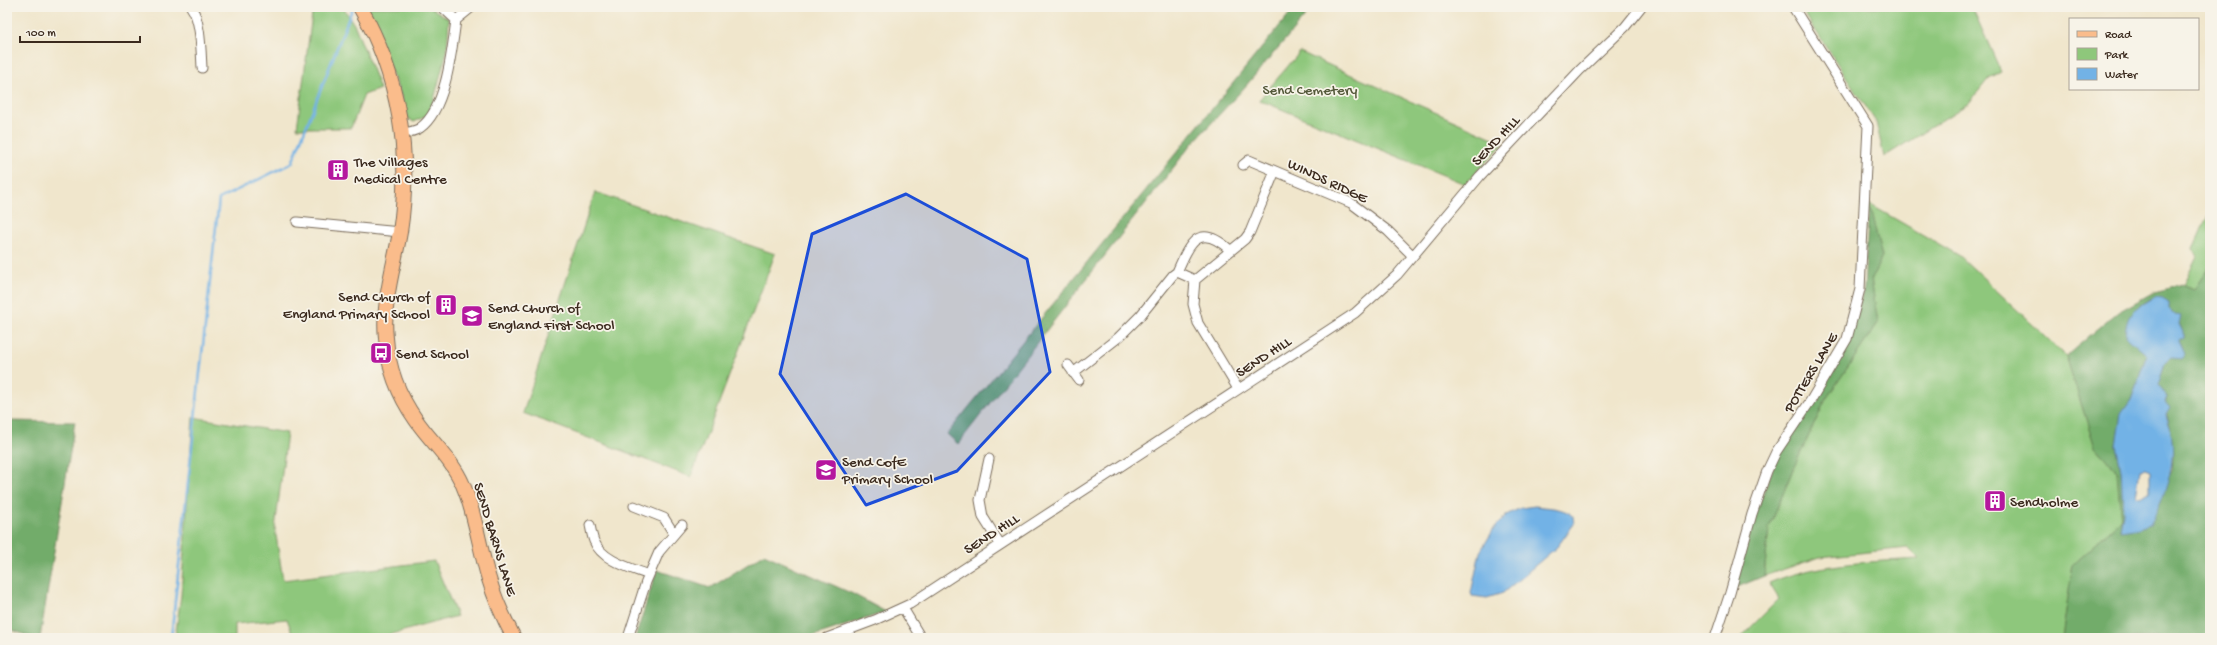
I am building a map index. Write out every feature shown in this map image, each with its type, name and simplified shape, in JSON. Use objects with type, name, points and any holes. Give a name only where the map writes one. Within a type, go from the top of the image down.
[{"type":"main road","name":"SEND BARNS LANE","points":[[360,7],[374,33],[389,71],[398,102],[402,134],[404,191],[400,232],[385,316],[386,338],[390,365],[400,393],[415,419],[448,458],[463,484],[473,516],[488,578],[499,608],[514,638]]},
{"type":"street","points":[[190,7],[194,12],[201,48],[202,68]]},
{"type":"street","points":[[442,7],[456,20]]},
{"type":"street","points":[[402,134],[420,128],[435,112],[449,67],[456,20],[472,7]]},
{"type":"street","name":"SEND HILL","points":[[827,638],[904,616],[1000,544],[1355,313],[1397,275],[1480,176],[1580,70],[1625,27],[1640,7]]},
{"type":"street","name":"POTTERS LANE","points":[[1715,638],[1730,593],[1752,514],[1767,472],[1776,452],[1811,400],[1847,339],[1860,289],[1868,126],[1793,7]]},
{"type":"street","name":"WINDS RIDGE","points":[[1243,165],[1249,160],[1351,203],[1388,231],[1413,256]]},
{"type":"street","points":[[1238,388],[1198,323],[1193,304],[1195,280],[1245,239],[1250,232],[1275,171]]},
{"type":"street","points":[[297,222],[400,232]]},
{"type":"street","points":[[1074,373],[1119,337],[1140,316],[1166,282],[1177,272],[1185,255],[1196,239],[1207,236],[1218,239],[1230,250]]},
{"type":"street","points":[[1177,272],[1195,280]]},
{"type":"street","points":[[989,459],[982,490],[982,511],[983,517],[1000,544]]},
{"type":"street","points":[[634,506],[664,518],[674,534]]},
{"type":"street","points":[[590,525],[594,542],[605,554],[623,565],[649,575]]},
{"type":"street","points":[[628,638],[649,575],[659,552],[682,525]]},
{"type":"street","points":[[904,616],[921,638]]},
{"type":"highlighted area","points":[[906,194],[1027,259],[1050,372],[957,471],[866,505],[780,374],[812,234]]},
{"type":"green space","points":[[313,7],[343,7],[355,26],[380,89],[364,95],[351,128],[297,128]]},
{"type":"green space","points":[[365,7],[430,7],[449,19],[447,51],[430,114],[414,122],[406,117],[401,96]]},
{"type":"green space","points":[[1295,7],[1313,7],[1244,88],[1191,145],[958,444],[947,434]]},
{"type":"green space","points":[[1800,7],[1972,7],[2001,72],[1989,78],[1969,103],[1884,157],[1876,122]]},
{"type":"green space","name":"Send Cemetery","points":[[1300,52],[1504,143],[1465,184],[1259,100]]},
{"type":"green space","points":[[595,192],[775,254],[691,477],[523,413]]},
{"type":"green space","points":[[1869,204],[1960,256],[2066,356],[2095,447],[2117,471],[2121,520],[2073,564],[2062,638],[1740,638],[1779,599],[1769,583],[1787,576],[1824,567],[1919,559],[1908,548],[1820,557],[1764,576],[1769,528],[1793,469],[1826,399],[1878,323],[1871,279],[1882,257]]},
{"type":"green space","points":[[1869,204],[1882,257],[1871,279],[1878,323],[1826,399],[1793,469],[1769,528],[1764,576],[1735,588],[1755,513],[1777,458],[1849,341],[1864,288]]},
{"type":"green space","points":[[2210,210],[2210,266],[2194,289],[2183,285],[2197,257],[2193,249]]},
{"type":"green space","points":[[2210,266],[2210,638],[2062,638],[2073,564],[2121,520],[2117,471],[2095,447],[2066,356],[2118,312],[2154,292],[2183,285],[2194,289]],"holes":[[[2155,296],[2168,303],[2169,309],[2177,318],[2183,334],[2183,338],[2179,341],[2183,349],[2165,364],[2158,385],[2167,397],[2165,406],[2171,433],[2173,456],[2172,470],[2170,475],[2120,530],[2123,513],[2121,470],[2116,445],[2121,415],[2131,400],[2147,355],[2137,346],[2135,309]]]},
{"type":"green space","points":[[193,417],[287,433],[275,529],[283,580],[434,561],[457,616],[378,638],[294,638],[287,619],[235,624],[235,638],[175,638],[181,595]]},
{"type":"green space","points":[[7,418],[9,421],[75,422],[40,638],[33,638],[7,628]]},
{"type":"green space","points":[[764,554],[853,594],[886,612],[807,638],[635,638],[657,570],[710,588]]},
{"type":"water","points":[[2156,296],[2163,297],[2169,303],[2169,309],[2175,315],[2181,316],[2179,324],[2183,332],[2183,338],[2179,341],[2185,354],[2181,359],[2171,358],[2165,364],[2158,385],[2167,397],[2165,402],[2170,408],[2166,415],[2172,443],[2170,471],[2167,485],[2150,524],[2136,529],[2120,531],[2123,513],[2121,470],[2116,445],[2121,414],[2131,400],[2147,355],[2125,336],[2127,321],[2133,312]],"holes":[[[2145,469],[2150,471],[2150,491],[2140,497],[2136,496],[2140,470]]]},
{"type":"water","points":[[1535,506],[1555,508],[1565,511],[1573,516],[1574,524],[1557,547],[1503,593],[1487,598],[1472,596],[1471,593],[1480,552],[1495,527],[1508,514],[1521,508]]},
{"type":"waterway","points":[[171,638],[219,199],[292,163],[353,7]]},
{"type":"place","name":"The Villages Medical Centre","points":[[338,170]]},
{"type":"place","name":"Send Church of England Primary School","points":[[446,305]]},
{"type":"place","name":"Send Church of England First School","points":[[472,316]]},
{"type":"place","name":"Send School","points":[[381,353]]},
{"type":"place","name":"Send CofE Primary School","points":[[826,470]]},
{"type":"place","name":"Sendholme","points":[[1995,501]]}]
